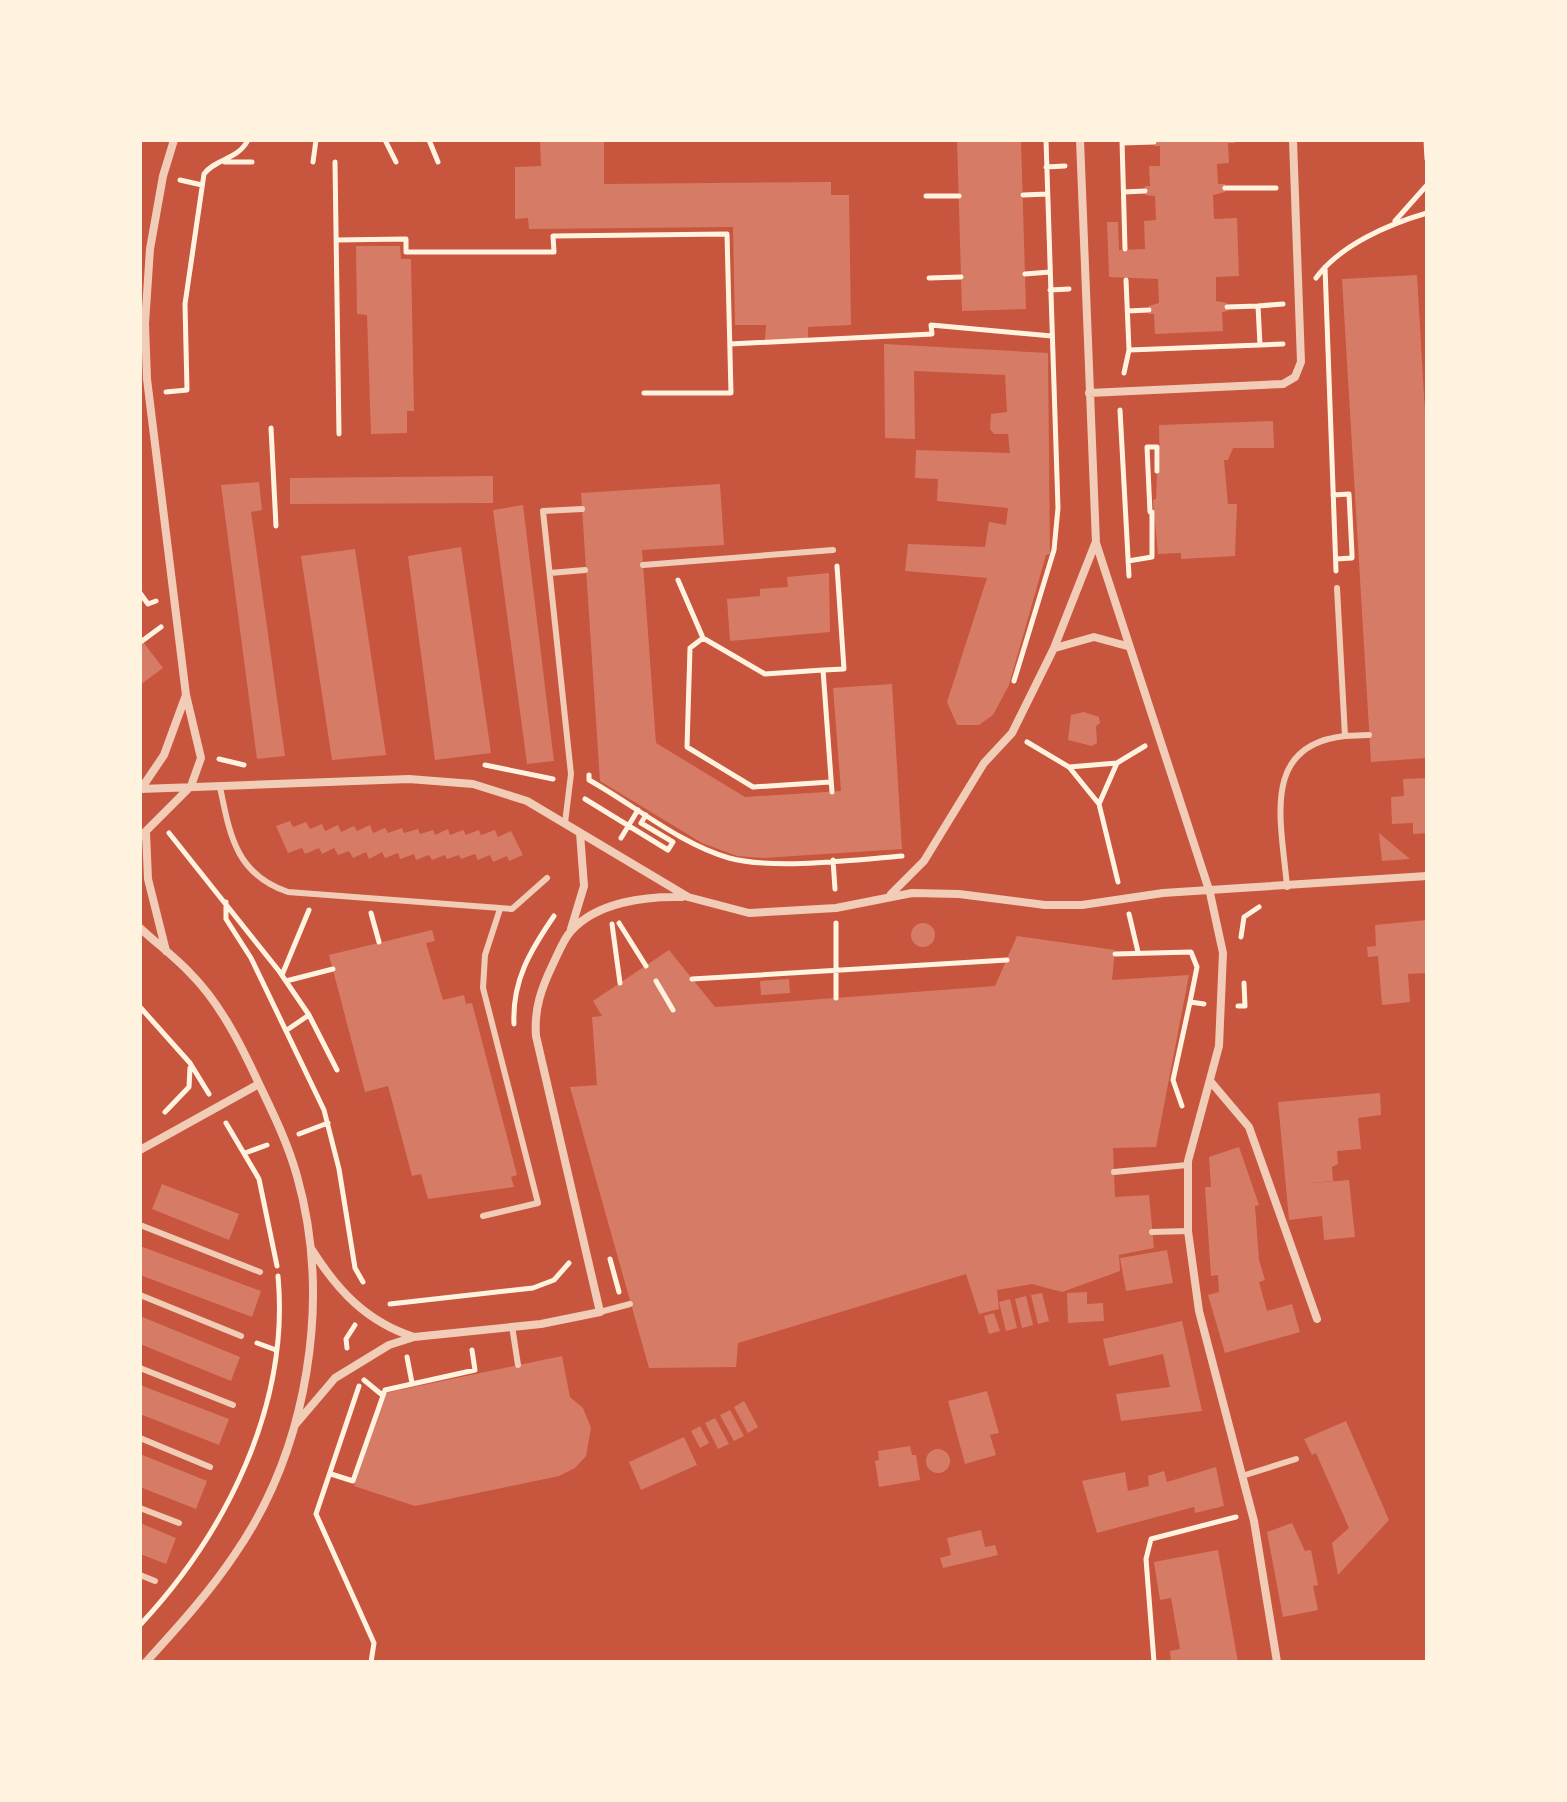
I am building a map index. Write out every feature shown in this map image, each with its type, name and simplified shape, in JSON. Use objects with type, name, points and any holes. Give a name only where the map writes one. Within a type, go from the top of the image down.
[{"type":"street","points":[[166,952],[148,879],[143,835],[191,786],[201,758],[186,695],[149,393],[145,324],[150,249],[163,176],[174,140]]},
{"type":"street","points":[[1080,140],[1096,543],[1127,646],[1210,893],[1223,953],[1224,1005],[1211,1082],[1187,1165],[1188,1231],[1199,1311],[1252,1513],[1277,1662]]},
{"type":"street","points":[[1089,393],[1283,384],[1295,377],[1301,362],[1293,140]]},
{"type":"street","points":[[889,895],[924,861],[984,763],[1012,733],[1054,648],[1096,543]]},
{"type":"street","points":[[1054,648],[1088,637],[1127,646]]},
{"type":"street","points":[[140,789],[164,755],[186,695]]},
{"type":"street","points":[[140,789],[447,781],[509,793],[688,897],[731,910],[769,913],[836,908],[889,895],[959,894],[1045,905],[1082,905],[1125,897],[1427,876]]},
{"type":"street","points":[[295,1425],[335,1378],[370,1354],[414,1337],[600,1312],[535,1028],[541,987],[569,932],[584,886],[580,832]]},
{"type":"street","points":[[569,932],[610,908],[645,898],[688,897]]},
{"type":"street","points":[[140,928],[192,974],[239,1041],[259,1084],[298,1177],[312,1249],[313,1301],[295,1425],[278,1471],[236,1553],[146,1662]]},
{"type":"street","points":[[1211,1082],[1249,1127],[1317,1319]]},
{"type":"street","points":[[140,1150],[259,1084]]},
{"type":"street","points":[[312,1249],[326,1271],[365,1314],[380,1324],[414,1337]]},
{"type":"lane","points":[[565,823],[571,774],[543,511],[582,509]]},
{"type":"lane","points":[[643,565],[833,550]]},
{"type":"lane","points":[[550,573],[585,570]]},
{"type":"lane","points":[[1337,588],[1345,736]]},
{"type":"lane","points":[[1287,887],[1280,797],[1287,769],[1313,741],[1369,735]]},
{"type":"lane","points":[[220,787],[233,840],[247,869],[272,887],[316,895],[500,909],[521,904],[547,878]]},
{"type":"lane","points":[[483,1216],[538,1203],[483,988],[485,955],[500,909]]},
{"type":"lane","points":[[1114,1172],[1187,1165]]},
{"type":"lane","points":[[140,1225],[260,1272]]},
{"type":"lane","points":[[1152,1232],[1188,1231]]},
{"type":"lane","points":[[140,1295],[241,1336]]},
{"type":"lane","points":[[600,1312],[630,1304]]},
{"type":"lane","points":[[512,1326],[518,1365]]},
{"type":"lane","points":[[140,1368],[233,1405]]},
{"type":"lane","points":[[140,1438],[210,1467]]},
{"type":"lane","points":[[1242,1476],[1296,1459]]},
{"type":"lane","points":[[140,1508],[179,1523]]},
{"type":"lane","points":[[140,1575],[155,1581]]},
{"type":"path","points":[[149,393],[187,390],[185,304],[204,174],[241,153],[248,140]]},
{"type":"path","points":[[313,162],[316,140]]},
{"type":"path","points":[[385,140],[396,162]]},
{"type":"path","points":[[429,140],[438,162]]},
{"type":"path","points":[[1013,685],[1054,550],[1058,508],[1046,140]]},
{"type":"path","points":[[1426,140],[1427,159]]},
{"type":"path","points":[[1125,249],[1122,142],[1154,142]]},
{"type":"path","points":[[221,162],[252,162]]},
{"type":"path","points":[[335,162],[339,434]]},
{"type":"path","points":[[1395,222],[1427,185]]},
{"type":"path","points":[[1225,188],[1282,188]]},
{"type":"path","points":[[1124,192],[1145,191]]},
{"type":"path","points":[[1023,195],[1047,194]]},
{"type":"path","points":[[926,196],[959,196]]},
{"type":"path","points":[[336,240],[406,239],[406,252],[554,252],[553,236],[727,234],[731,393],[644,393]]},
{"type":"path","points":[[1325,267],[1337,588]]},
{"type":"path","points":[[1025,274],[1050,272]]},
{"type":"path","points":[[929,278],[961,277]]},
{"type":"path","points":[[1126,280],[1129,350],[1119,393],[1129,588]]},
{"type":"path","points":[[1227,307],[1258,306]]},
{"type":"path","points":[[1127,311],[1149,310]]},
{"type":"path","points":[[730,344],[932,334],[931,325],[1052,336]]},
{"type":"path","points":[[271,428],[276,526]]},
{"type":"path","points":[[1128,561],[1152,557],[1147,447],[1157,447],[1157,471]]},
{"type":"path","points":[[1333,495],[1349,494],[1354,527],[1352,558],[1336,559]]},
{"type":"path","points":[[676,577],[703,638],[765,674],[844,669],[839,566],[824,567]]},
{"type":"path","points":[[666,578],[692,576]]},
{"type":"path","points":[[140,593],[148,604],[156,601]]},
{"type":"path","points":[[142,641],[161,626]]},
{"type":"path","points":[[703,638],[690,648],[687,747],[753,787],[830,782]]},
{"type":"path","points":[[823,670],[832,792]]},
{"type":"path","points":[[1012,733],[1069,767],[1099,804],[1138,952]]},
{"type":"path","points":[[1069,767],[1117,763],[1157,738]]},
{"type":"path","points":[[1099,804],[1117,763]]},
{"type":"path","points":[[599,785],[714,853],[743,861],[909,855]]},
{"type":"path","points":[[638,810],[629,826],[668,850],[673,842],[641,823],[646,815]]},
{"type":"path","points":[[155,821],[178,842],[284,978],[309,1015],[337,1070]]},
{"type":"path","points":[[835,886],[848,885]]},
{"type":"path","points":[[284,978],[316,895]]},
{"type":"path","points":[[226,902],[226,919],[251,958],[324,1110],[339,1169],[355,1268],[369,1291]]},
{"type":"path","points":[[1242,948],[1241,925],[1244,917],[1268,905]]},
{"type":"path","points":[[610,908],[620,983]]},
{"type":"path","points":[[514,1032],[515,989],[522,970],[558,910]]},
{"type":"path","points":[[1115,954],[1191,952],[1197,967],[1173,1080],[1183,1105],[1179,1118]]},
{"type":"path","points":[[692,979],[1007,960]]},
{"type":"path","points":[[284,978],[333,969]]},
{"type":"path","points":[[1190,1002],[1245,1006],[1243,977]]},
{"type":"path","points":[[656,981],[673,1010]]},
{"type":"path","points":[[286,1030],[309,1015]]},
{"type":"path","points":[[153,1118],[183,1096],[191,1078],[190,1063]]},
{"type":"path","points":[[140,1625],[174,1588],[209,1538],[254,1445],[276,1350],[280,1299],[276,1253]]},
{"type":"path","points":[[380,1304],[533,1288],[561,1274],[571,1253]]},
{"type":"path","points":[[348,1353],[346,1339],[356,1324]]},
{"type":"path","points":[[381,1394],[412,1383],[475,1370],[472,1349]]},
{"type":"path","points":[[407,1356],[412,1383]]},
{"type":"path","points":[[371,1662],[374,1643],[316,1514],[361,1382],[381,1394]]},
{"type":"path","points":[[331,1474],[353,1481],[381,1394]]},
{"type":"path","points":[[1154,1662],[1146,1559],[1151,1539],[1252,1513]]},
{"type":"building","points":[[540,140],[604,140],[604,184],[831,182],[831,195],[849,195],[851,325],[808,327],[808,339],[765,340],[766,325],[735,325],[733,227],[529,229],[528,218],[515,219],[515,167],[541,166]]},
{"type":"building","points":[[957,140],[1021,140],[1026,309],[962,311]]},
{"type":"building","points":[[1154,140],[1235,140],[1235,143],[1228,143],[1229,163],[1217,164],[1218,184],[1225,184],[1225,192],[1213,195],[1214,219],[1237,218],[1239,276],[1216,277],[1216,301],[1227,303],[1228,311],[1222,312],[1223,331],[1155,334],[1154,314],[1149,314],[1149,306],[1159,303],[1158,279],[1109,277],[1107,222],[1118,222],[1119,250],[1145,249],[1144,221],[1156,220],[1155,196],[1145,195],[1145,186],[1150,186],[1149,166],[1160,166],[1160,146],[1154,146]]},
{"type":"building","points":[[356,246],[400,246],[401,259],[411,259],[414,411],[407,411],[407,433],[371,434],[367,315],[357,314]]},
{"type":"building","points":[[1417,275],[1427,447],[1427,758],[1371,762],[1342,279]]},
{"type":"building","points":[[884,344],[1048,353],[1050,554],[1046,555],[1009,685],[993,715],[979,725],[957,725],[947,702],[987,578],[905,571],[908,544],[985,547],[989,522],[1006,525],[1008,508],[937,501],[938,479],[915,478],[916,450],[1010,453],[1008,434],[994,434],[990,429],[991,414],[1007,412],[1005,375],[914,371],[915,439],[885,438]]},
{"type":"building","points":[[1273,421],[1274,448],[1233,448],[1228,460],[1224,460],[1228,504],[1237,504],[1235,556],[1181,559],[1181,553],[1158,554],[1153,500],[1156,499],[1157,471],[1160,471],[1159,425]]},
{"type":"building","points":[[493,476],[493,503],[290,504],[290,478]]},
{"type":"building","points":[[259,482],[262,510],[251,512],[285,756],[257,759],[221,485]]},
{"type":"building","points":[[720,484],[724,545],[642,550],[656,743],[745,797],[841,791],[833,688],[892,684],[902,849],[763,858],[737,856],[702,843],[600,781],[581,493]]},
{"type":"building","points":[[523,505],[554,761],[527,764],[493,510]]},
{"type":"building","points":[[461,547],[491,753],[435,760],[408,556]]},
{"type":"building","points":[[355,549],[386,755],[332,760],[301,556]]},
{"type":"building","points":[[829,573],[830,632],[730,641],[727,599],[760,596],[760,589],[788,587],[787,577]]},
{"type":"building","points":[[140,638],[163,668],[140,685]]},
{"type":"building","points":[[1084,712],[1099,717],[1097,743],[1092,746],[1068,740],[1071,715]]},
{"type":"building","points":[[1427,778],[1427,833],[1413,834],[1413,823],[1392,824],[1391,797],[1404,796],[1403,779]]},
{"type":"building","points":[[290,821],[293,827],[306,822],[310,829],[322,824],[325,831],[338,825],[341,832],[354,826],[357,831],[370,825],[373,833],[385,828],[388,833],[402,828],[404,833],[418,829],[420,834],[433,830],[435,835],[448,829],[450,835],[463,830],[466,835],[479,830],[481,835],[495,830],[498,837],[511,831],[523,855],[509,861],[507,856],[493,862],[490,855],[478,860],[475,854],[461,859],[459,855],[447,859],[445,855],[432,860],[429,855],[416,860],[414,854],[400,859],[398,853],[385,858],[382,852],[369,859],[366,852],[353,858],[349,851],[338,855],[334,848],[322,854],[319,848],[305,854],[302,848],[288,853],[276,826]]},
{"type":"building","points":[[1379,833],[1410,859],[1382,861]]},
{"type":"building","points":[[1427,920],[1427,973],[1408,974],[1410,1002],[1382,1005],[1378,956],[1368,957],[1367,947],[1376,946],[1375,925]]},
{"type":"building","points":[[923,923],[932,926],[935,935],[932,944],[923,947],[914,944],[911,935],[914,926]]},
{"type":"building","points":[[432,930],[435,941],[426,943],[443,1000],[464,995],[466,1004],[472,1003],[517,1175],[511,1177],[514,1187],[428,1199],[421,1174],[412,1176],[388,1086],[365,1092],[329,955]]},
{"type":"building","points":[[1017,936],[1115,950],[1112,980],[1189,975],[1156,1147],[1113,1148],[1115,1197],[1149,1195],[1154,1248],[1119,1255],[1120,1271],[1062,1292],[1032,1284],[997,1290],[999,1309],[979,1314],[966,1274],[738,1343],[736,1367],[649,1368],[570,1087],[597,1085],[592,1017],[602,1016],[593,1001],[669,950],[715,1007],[995,986]]},
{"type":"building","points":[[789,979],[790,993],[761,995],[760,981]]},
{"type":"building","points":[[1380,1093],[1381,1115],[1358,1118],[1361,1149],[1337,1151],[1338,1164],[1332,1167],[1333,1181],[1302,1184],[1349,1180],[1355,1237],[1324,1240],[1322,1216],[1289,1220],[1278,1102]]},
{"type":"building","points":[[1239,1147],[1259,1205],[1255,1206],[1259,1260],[1265,1280],[1259,1282],[1267,1311],[1292,1304],[1300,1332],[1225,1353],[1208,1295],[1219,1292],[1218,1275],[1211,1276],[1205,1187],[1211,1187],[1209,1157]]},
{"type":"building","points":[[162,1184],[239,1214],[229,1240],[152,1209]]},
{"type":"building","points":[[140,1246],[261,1291],[252,1317],[140,1275]]},
{"type":"building","points":[[1167,1250],[1173,1283],[1126,1291],[1120,1258]]},
{"type":"building","points":[[1087,1292],[1087,1304],[1103,1303],[1104,1321],[1068,1323],[1067,1293]]},
{"type":"building","points":[[1042,1293],[1049,1321],[1038,1324],[1031,1295]]},
{"type":"building","points":[[1026,1296],[1033,1325],[1022,1328],[1015,1299]]},
{"type":"building","points":[[1010,1299],[1017,1328],[1006,1331],[999,1302]]},
{"type":"building","points":[[994,1313],[1000,1331],[989,1334],[984,1316]]},
{"type":"building","points":[[140,1316],[240,1357],[231,1381],[140,1344]]},
{"type":"building","points":[[1182,1321],[1202,1411],[1121,1421],[1116,1394],[1170,1387],[1163,1354],[1109,1366],[1103,1339]]},
{"type":"building","points":[[562,1356],[570,1397],[583,1408],[591,1428],[586,1456],[575,1468],[559,1476],[415,1506],[354,1486],[385,1393]]},
{"type":"building","points":[[140,1385],[229,1419],[219,1445],[140,1414]]},
{"type":"building","points":[[987,1391],[999,1433],[990,1435],[996,1455],[965,1464],[948,1401]]},
{"type":"building","points":[[744,1401],[758,1427],[748,1433],[734,1407]]},
{"type":"building","points":[[730,1410],[744,1436],[734,1441],[720,1415]]},
{"type":"building","points":[[715,1418],[729,1444],[718,1449],[705,1423]]},
{"type":"building","points":[[1346,1421],[1389,1520],[1338,1575],[1332,1543],[1349,1528],[1316,1453],[1312,1455],[1304,1439]]},
{"type":"building","points":[[700,1426],[709,1443],[700,1448],[691,1431]]},
{"type":"building","points":[[684,1437],[697,1465],[641,1490],[629,1462]]},
{"type":"building","points":[[910,1446],[912,1455],[916,1455],[920,1480],[879,1487],[875,1461],[879,1460],[878,1451]]},
{"type":"building","points":[[938,1449],[947,1452],[950,1461],[947,1470],[938,1473],[929,1470],[926,1461],[929,1452]]},
{"type":"building","points":[[140,1454],[207,1481],[196,1509],[140,1487]]},
{"type":"building","points":[[1216,1467],[1224,1506],[1195,1513],[1194,1507],[1097,1533],[1082,1481],[1125,1472],[1128,1491],[1149,1486],[1148,1476],[1164,1471],[1167,1482]]},
{"type":"building","points":[[140,1523],[176,1538],[166,1564],[140,1554]]},
{"type":"building","points":[[1292,1523],[1305,1551],[1311,1550],[1318,1585],[1313,1586],[1318,1610],[1283,1617],[1267,1532]]},
{"type":"building","points":[[981,1530],[985,1547],[995,1545],[998,1555],[943,1568],[940,1558],[951,1555],[947,1538]]},
{"type":"building","points":[[1218,1550],[1238,1662],[1171,1662],[1170,1651],[1180,1649],[1171,1598],[1160,1600],[1154,1562]]}]
